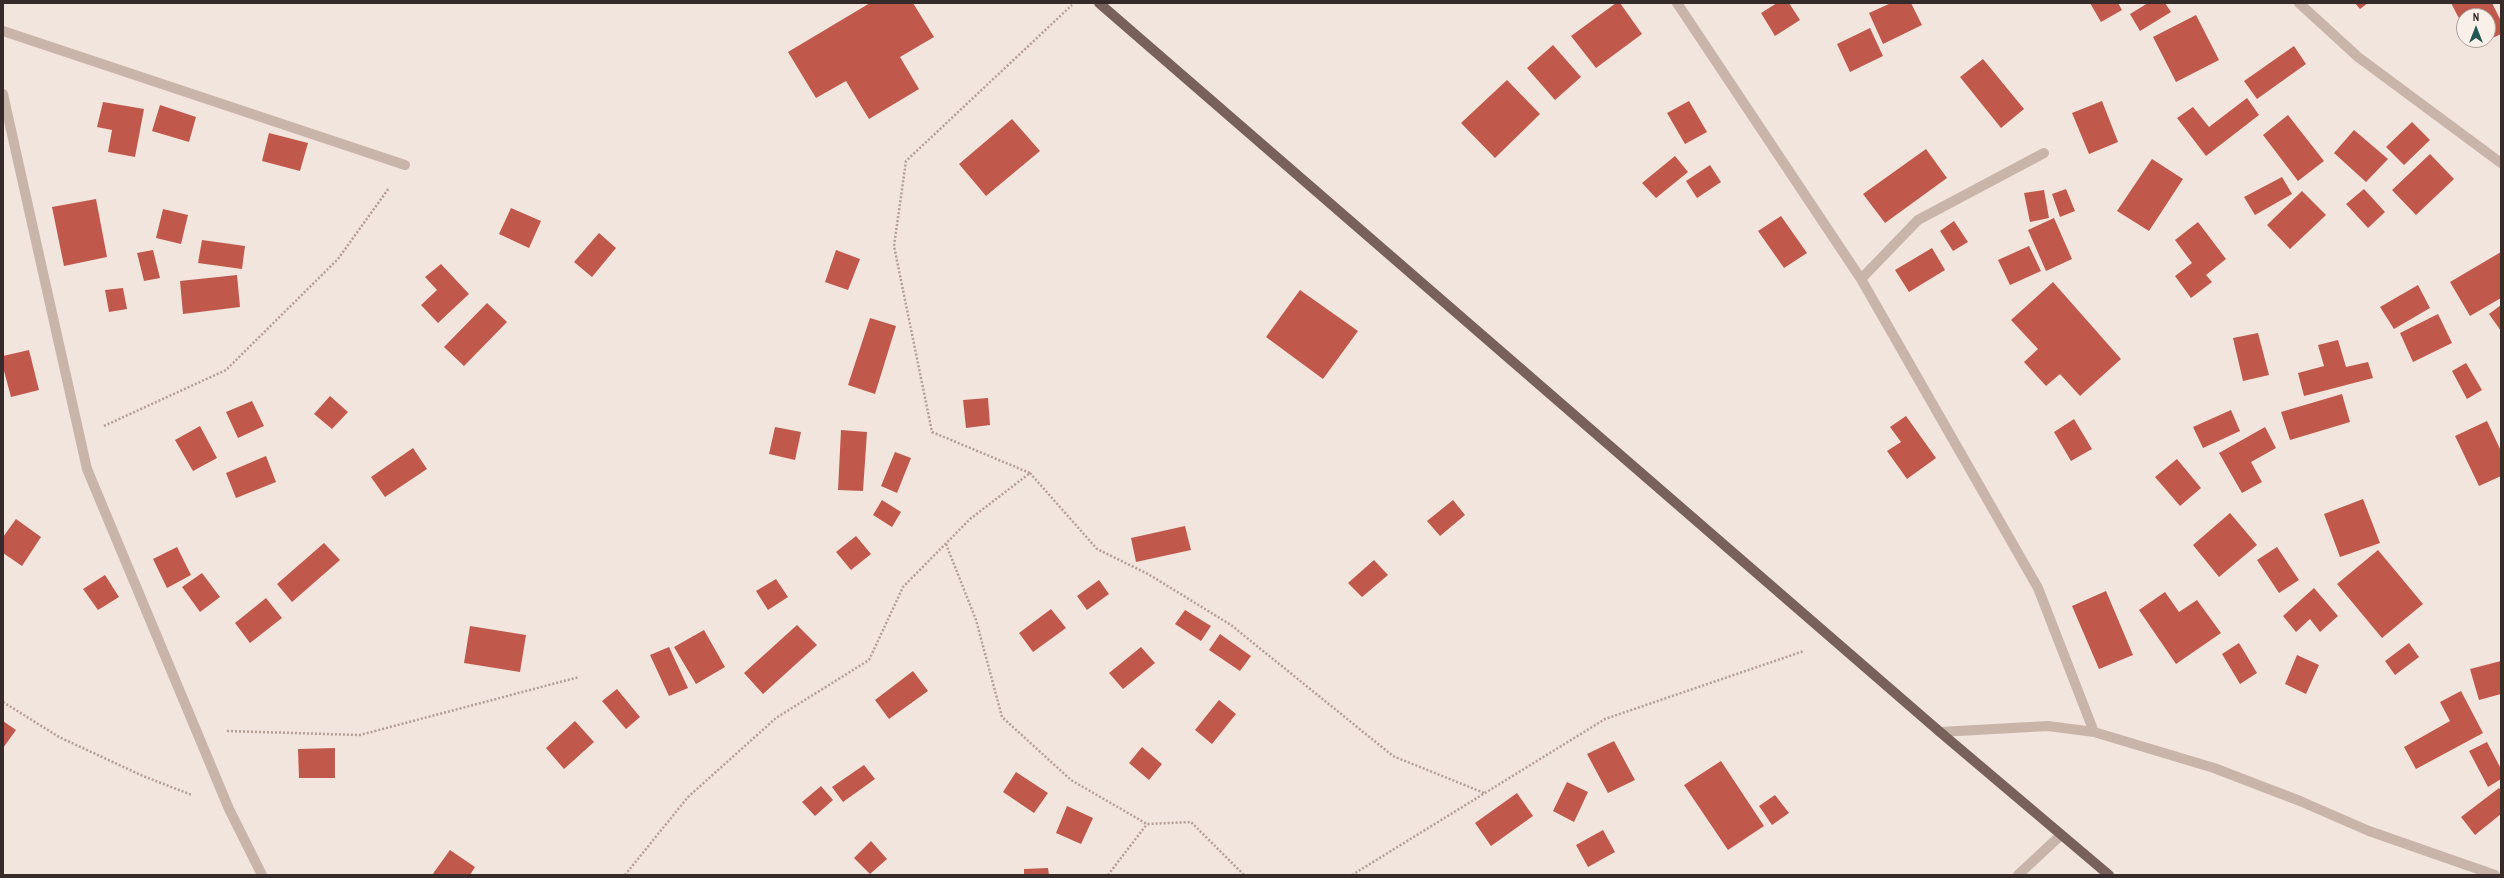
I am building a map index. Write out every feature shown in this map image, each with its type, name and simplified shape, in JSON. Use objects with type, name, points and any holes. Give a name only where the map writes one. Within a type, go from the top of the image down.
[{"type":"main road","points":[[1099,3],[1832,639],[2109,875]]},
{"type":"street","points":[[1677,3],[1861,279],[2038,588],[2094,732]]},
{"type":"street","points":[[2299,3],[2358,56],[2501,163]]},
{"type":"street","points":[[3,31],[405,165]]},
{"type":"street","points":[[3,94],[78,438],[87,468],[229,808],[262,875]]},
{"type":"street","points":[[1861,279],[1918,220],[2044,152]]},
{"type":"street","points":[[1940,732],[2048,726],[2094,732],[2214,768],[2300,801],[2369,831],[2495,875]]},
{"type":"street","points":[[2018,875],[2061,835]]},
{"type":"path","points":[[1074,3],[906,161],[894,246],[932,432],[1030,473],[1097,549],[1148,574],[1230,625],[1393,756],[1484,793]]},
{"type":"path","points":[[78,438],[226,370],[338,259],[405,165]]},
{"type":"path","points":[[625,875],[688,797],[776,718],[868,660],[903,587],[970,519],[1030,473]]},
{"type":"path","points":[[946,544],[976,620],[1002,717],[1072,780],[1147,824],[1191,822],[1244,875]]},
{"type":"path","points":[[1352,875],[1605,719],[1795,655],[1832,639]]},
{"type":"path","points":[[196,730],[360,735],[579,677]]},
{"type":"path","points":[[3,702],[66,740],[143,776],[229,808]]},
{"type":"path","points":[[1108,875],[1147,824]]},
{"type":"building","points":[[870,3],[913,3],[934,37],[900,57],[919,89],[869,119],[846,81],[816,98],[788,52]]},
{"type":"building","points":[[1616,3],[1620,3],[1642,34],[1596,68],[1571,36]]},
{"type":"building","points":[[1777,3],[1789,3],[1800,20],[1775,36],[1761,13]]},
{"type":"building","points":[[1891,3],[1911,3],[1922,25],[1883,44],[1869,13]]},
{"type":"building","points":[[2090,3],[2118,3],[2122,10],[2101,22]]},
{"type":"building","points":[[2148,3],[2165,3],[2171,12],[2140,31],[2130,14]]},
{"type":"building","points":[[2355,3],[2368,3],[2360,9]]},
{"type":"building","points":[[2451,3],[2492,3],[2494,8],[2456,8],[2456,13]]},
{"type":"building","points":[[2496,11],[2501,21],[2501,34],[2496,36]]},
{"type":"building","points":[[2196,15],[2219,60],[2176,82],[2153,37]]},
{"type":"building","points":[[1870,28],[1883,56],[1850,72],[1837,44]]},
{"type":"building","points":[[1553,45],[1581,77],[1555,100],[1527,68]]},
{"type":"building","points":[[2294,46],[2306,64],[2257,99],[2244,81]]},
{"type":"building","points":[[1983,59],[2024,109],[2001,128],[1960,77]]},
{"type":"building","points":[[1507,80],[1540,114],[1495,158],[1461,123]]},
{"type":"building","points":[[2247,98],[2259,115],[2206,156],[2177,118],[2193,107],[2209,127]]},
{"type":"building","points":[[1689,101],[1707,132],[1685,144],[1667,113]]},
{"type":"building","points":[[2102,101],[2118,142],[2089,154],[2072,113]]},
{"type":"building","points":[[103,102],[144,109],[135,157],[108,152],[112,130],[97,127]]},
{"type":"building","points":[[160,105],[196,117],[189,142],[152,131]]},
{"type":"building","points":[[2288,115],[2324,161],[2298,181],[2263,135]]},
{"type":"building","points":[[1012,119],[1040,151],[986,196],[959,164]]},
{"type":"building","points":[[2412,122],[2430,140],[2404,165],[2386,147]]},
{"type":"building","points":[[2354,130],[2388,159],[2366,182],[2334,153]]},
{"type":"building","points":[[269,133],[308,143],[300,171],[262,161]]},
{"type":"building","points":[[1926,149],[1947,178],[1885,223],[1863,194]]},
{"type":"building","points":[[2430,154],[2454,179],[2416,215],[2392,190]]},
{"type":"building","points":[[1675,156],[1688,172],[1656,198],[1642,183]]},
{"type":"building","points":[[2152,159],[2183,179],[2149,231],[2117,211]]},
{"type":"building","points":[[1710,165],[1721,182],[1697,198],[1686,181]]},
{"type":"building","points":[[2282,177],[2292,194],[2255,215],[2244,197]]},
{"type":"building","points":[[2066,189],[2075,211],[2060,217],[2052,194]]},
{"type":"building","points":[[2364,189],[2385,212],[2368,228],[2346,204]]},
{"type":"building","points":[[2044,190],[2049,218],[2030,222],[2024,193]]},
{"type":"building","points":[[2302,191],[2326,215],[2290,249],[2267,225]]},
{"type":"building","points":[[96,199],[107,257],[64,266],[52,207]]},
{"type":"building","points":[[511,208],[541,221],[529,248],[499,234]]},
{"type":"building","points":[[163,209],[188,215],[181,244],[156,238]]},
{"type":"building","points":[[1781,216],[1807,253],[1784,268],[1758,231]]},
{"type":"building","points":[[2054,218],[2072,259],[2046,271],[2028,230]]},
{"type":"building","points":[[1954,221],[1968,242],[1953,251],[1940,231]]},
{"type":"building","points":[[2198,222],[2226,259],[2206,275],[2212,282],[2191,298],[2175,276],[2192,263],[2175,240]]},
{"type":"building","points":[[599,233],[616,248],[592,277],[574,262]]},
{"type":"building","points":[[202,240],[245,246],[242,269],[198,263]]},
{"type":"building","points":[[2029,246],[2041,271],[2010,285],[1998,260]]},
{"type":"building","points":[[1932,248],[1945,270],[1909,292],[1895,270]]},
{"type":"building","points":[[153,250],[160,278],[144,281],[137,253]]},
{"type":"building","points":[[836,250],[860,259],[848,290],[825,282]]},
{"type":"building","points":[[2501,252],[2501,298],[2470,316],[2450,282]]},
{"type":"building","points":[[441,264],[469,294],[438,323],[421,305],[437,290],[425,277]]},
{"type":"building","points":[[237,275],[240,307],[183,314],[180,281]]},
{"type":"building","points":[[2053,282],[2121,359],[2080,396],[2060,374],[2046,386],[2024,362],[2038,349],[2011,320]]},
{"type":"building","points":[[2418,285],[2430,308],[2394,329],[2380,307]]},
{"type":"building","points":[[123,288],[127,309],[109,312],[105,290]]},
{"type":"building","points":[[1300,290],[1358,331],[1323,379],[1266,337]]},
{"type":"building","points":[[487,303],[507,322],[464,366],[444,347]]},
{"type":"building","points":[[2501,305],[2501,331],[2489,314]]},
{"type":"building","points":[[2438,314],[2452,343],[2413,362],[2400,333]]},
{"type":"building","points":[[870,318],[896,326],[875,394],[848,385]]},
{"type":"building","points":[[2258,333],[2269,375],[2243,381],[2233,338]]},
{"type":"building","points":[[2338,340],[2346,367],[2368,362],[2373,378],[2304,396],[2298,373],[2324,366],[2318,345]]},
{"type":"building","points":[[29,350],[39,390],[11,397],[3,367],[3,356]]},
{"type":"building","points":[[2466,363],[2482,390],[2467,399],[2452,371]]},
{"type":"building","points":[[2342,394],[2350,422],[2290,440],[2281,412]]},
{"type":"building","points":[[330,396],[348,412],[332,429],[314,414]]},
{"type":"building","points":[[988,398],[990,425],[966,428],[963,400]]},
{"type":"building","points":[[252,401],[264,426],[238,438],[226,412]]},
{"type":"building","points":[[2231,410],[2240,431],[2203,448],[2193,427]]},
{"type":"building","points":[[1906,416],[1936,458],[1907,479],[1887,451],[1901,442],[1890,427]]},
{"type":"building","points":[[2074,419],[2092,449],[2071,461],[2054,432]]},
{"type":"building","points":[[2487,421],[2501,451],[2501,476],[2479,486],[2455,436]]},
{"type":"building","points":[[200,426],[217,458],[193,471],[175,440]]},
{"type":"building","points":[[775,427],[801,432],[795,460],[769,454]]},
{"type":"building","points":[[2265,427],[2276,448],[2251,462],[2262,482],[2242,493],[2219,453]]},
{"type":"building","points":[[841,430],[867,432],[863,491],[838,490]]},
{"type":"building","points":[[413,448],[427,469],[385,497],[371,477]]},
{"type":"building","points":[[895,452],[911,458],[897,493],[881,486]]},
{"type":"building","points":[[266,456],[276,482],[236,498],[226,473]]},
{"type":"building","points":[[2177,459],[2201,488],[2180,506],[2155,477]]},
{"type":"building","points":[[2363,499],[2380,543],[2340,557],[2324,514]]},
{"type":"building","points":[[882,500],[901,512],[892,527],[873,515]]},
{"type":"building","points":[[1453,500],[1465,515],[1440,536],[1427,521]]},
{"type":"building","points":[[2230,513],[2257,545],[2219,577],[2193,545]]},
{"type":"building","points":[[16,519],[41,537],[22,566],[3,553],[3,537]]},
{"type":"building","points":[[1185,526],[1191,550],[1136,562],[1131,538]]},
{"type":"building","points":[[856,536],[871,554],[851,570],[836,552]]},
{"type":"building","points":[[324,543],[340,560],[292,602],[277,584]]},
{"type":"building","points":[[177,547],[191,575],[167,588],[153,559]]},
{"type":"building","points":[[2277,547],[2299,580],[2279,593],[2257,560]]},
{"type":"building","points":[[2378,550],[2423,604],[2382,638],[2337,584]]},
{"type":"building","points":[[1374,560],[1388,575],[1362,597],[1348,583]]},
{"type":"building","points":[[202,573],[220,597],[200,612],[182,587]]},
{"type":"building","points":[[105,575],[119,597],[98,610],[83,589]]},
{"type":"building","points":[[776,579],[788,597],[768,610],[756,591]]},
{"type":"building","points":[[1099,580],[1109,594],[1087,610],[1077,596]]},
{"type":"building","points":[[2314,588],[2338,616],[2320,632],[2310,619],[2296,632],[2283,616]]},
{"type":"building","points":[[2106,591],[2133,655],[2099,669],[2072,606]]},
{"type":"building","points":[[2165,592],[2179,612],[2197,600],[2221,633],[2176,664],[2139,610]]},
{"type":"building","points":[[266,598],[282,618],[250,643],[235,623]]},
{"type":"building","points":[[1051,609],[1066,628],[1033,652],[1019,633]]},
{"type":"building","points":[[1185,610],[1211,626],[1201,641],[1175,624]]},
{"type":"building","points":[[797,625],[817,645],[763,694],[744,673]]},
{"type":"building","points":[[470,626],[526,635],[520,672],[464,663]]},
{"type":"building","points":[[704,630],[725,667],[696,684],[674,647]]},
{"type":"building","points":[[1220,634],[1251,656],[1240,671],[1209,650]]},
{"type":"building","points":[[2239,643],[2257,673],[2240,684],[2222,654]]},
{"type":"building","points":[[2409,643],[2419,657],[2395,675],[2385,661]]},
{"type":"building","points":[[669,647],[688,688],[669,696],[650,655]]},
{"type":"building","points":[[1141,647],[1155,663],[1123,689],[1109,673]]},
{"type":"building","points":[[2297,655],[2319,665],[2306,694],[2285,684]]},
{"type":"building","points":[[2501,661],[2501,694],[2479,700],[2470,669]]},
{"type":"building","points":[[913,671],[928,691],[889,719],[875,700]]},
{"type":"building","points":[[617,689],[640,717],[626,729],[602,701]]},
{"type":"building","points":[[2461,691],[2483,733],[2416,769],[2404,747],[2450,721],[2440,702]]},
{"type":"building","points":[[1219,700],[1236,714],[1212,744],[1195,730]]},
{"type":"building","points":[[3,721],[16,730],[3,748]]},
{"type":"building","points":[[575,721],[594,742],[564,769],[546,748]]},
{"type":"building","points":[[1614,741],[1635,780],[1608,793],[1587,754]]},
{"type":"building","points":[[2487,742],[2501,769],[2501,779],[2488,787],[2469,751]]},
{"type":"building","points":[[1142,747],[1162,764],[1149,780],[1129,763]]},
{"type":"building","points":[[335,748],[335,778],[299,778],[298,749]]},
{"type":"building","points":[[1721,761],[1764,826],[1728,850],[1684,785]]},
{"type":"building","points":[[864,765],[875,779],[843,802],[832,787]]},
{"type":"building","points":[[1016,772],[1048,793],[1034,813],[1003,792]]},
{"type":"building","points":[[1567,782],[1588,792],[1574,822],[1553,811]]},
{"type":"building","points":[[821,786],[833,800],[815,816],[802,802]]},
{"type":"building","points":[[2499,788],[2501,791],[2501,814],[2475,835],[2461,817]]},
{"type":"building","points":[[1517,793],[1533,816],[1491,846],[1475,823]]},
{"type":"building","points":[[1775,795],[1789,813],[1772,825],[1759,806]]},
{"type":"building","points":[[1067,806],[1093,818],[1081,844],[1056,833]]},
{"type":"building","points":[[1603,830],[1615,852],[1588,867],[1576,845]]},
{"type":"building","points":[[871,841],[887,859],[870,874],[854,858]]},
{"type":"building","points":[[450,850],[475,867],[470,875],[432,875]]},
{"type":"building","points":[[1048,868],[1049,875],[1024,875],[1024,869]]}]
